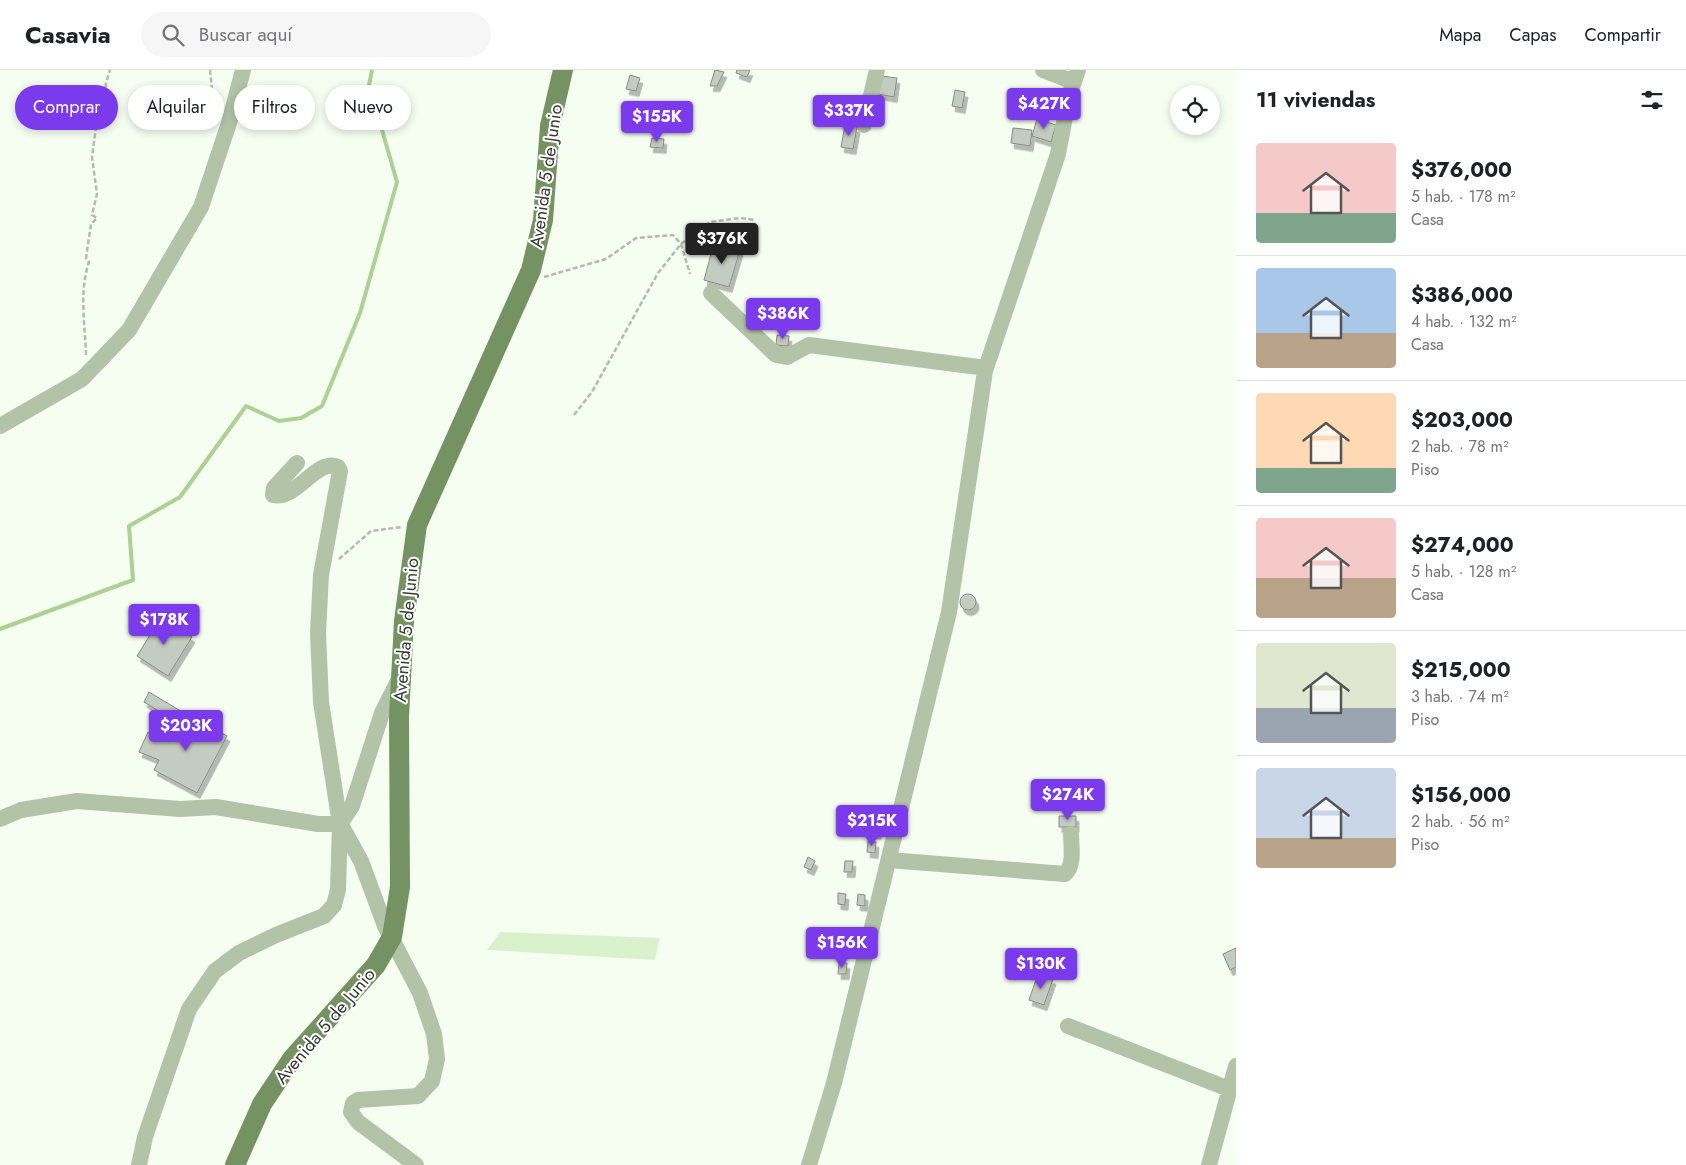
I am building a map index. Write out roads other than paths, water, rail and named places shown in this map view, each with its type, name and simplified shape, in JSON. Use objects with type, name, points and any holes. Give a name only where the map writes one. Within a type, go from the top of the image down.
[{"type":"main road","name":"Avenida 5 de Junio","points":[[235,1165],[262,1104],[292,1059],[376,966],[392,937],[400,887],[398,784],[404,621],[417,525],[531,270],[543,220],[550,126],[563,70]]},
{"type":"street","points":[[0,426],[87,374],[129,330],[201,207],[229,123],[243,70]]},
{"type":"street","points":[[864,125],[877,70]]},
{"type":"street","points":[[809,1165],[834,1083],[949,612],[986,368],[1058,154],[1069,96],[1076,76],[1043,70]]},
{"type":"street","points":[[711,293],[776,355],[787,357],[809,345],[986,368]]},
{"type":"street","points":[[139,1165],[145,1137],[189,1010],[215,971],[239,953],[276,935],[324,916],[334,905],[338,890],[340,824],[321,702],[318,633],[321,575],[340,471],[338,467],[330,465],[313,474],[290,492],[282,495],[273,495],[274,488],[297,463]]},
{"type":"street","points":[[340,824],[352,806],[382,713],[401,676]]},
{"type":"street","points":[[0,819],[21,810],[77,801],[180,809],[216,807],[318,824],[340,824]]},
{"type":"street","points":[[340,824],[361,861],[385,926],[420,993],[434,1034],[437,1059],[432,1080],[418,1096],[358,1100],[352,1103],[351,1112],[358,1122],[416,1165]]},
{"type":"street","points":[[889,860],[1065,874],[1070,869],[1071,863],[1071,834]]},
{"type":"street","points":[[1068,1026],[1228,1089]]},
{"type":"street","points":[[1209,1165],[1228,1089],[1236,1066]]},
{"type":"waterway","points":[[0,629],[133,580],[129,526],[180,497],[246,406],[279,421],[301,418],[322,406],[360,313],[397,182],[369,85],[372,70]]}]
